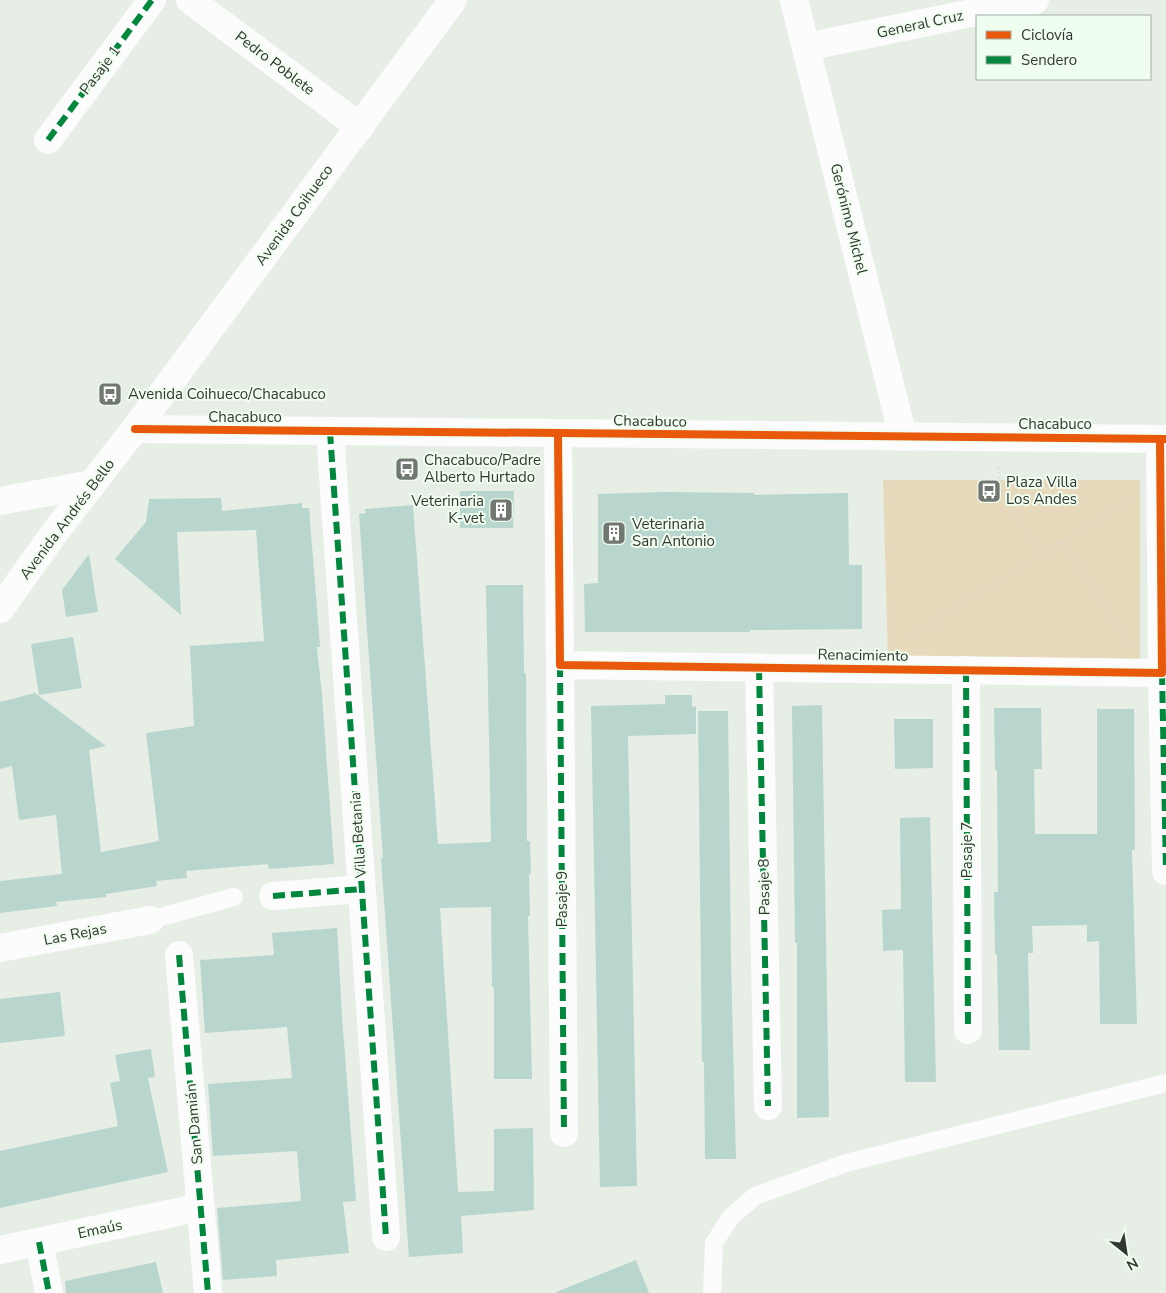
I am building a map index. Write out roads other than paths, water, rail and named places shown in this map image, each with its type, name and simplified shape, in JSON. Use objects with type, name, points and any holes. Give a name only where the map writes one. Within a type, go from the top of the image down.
[{"type":"street","name":"Pasaje 1","points":[[48,140],[152,0]]},
{"type":"street","name":"Pedro Poblete","points":[[190,0],[360,126]]},
{"type":"street","name":"Avenida Coihueco","points":[[135,429],[453,0]]},
{"type":"street","name":"Gerónimo Michel","points":[[794,0],[903,437]]},
{"type":"street","name":"General Cruz","points":[[806,47],[1035,0]]},
{"type":"street","name":"Chacabuco","points":[[135,429],[1163,439]]},
{"type":"street","name":"Avenida Andrés Bello","points":[[0,609],[135,429]]},
{"type":"street","name":"Villa Betania","points":[[330,432],[386,1237]]},
{"type":"street","points":[[558,434],[560,665]]},
{"type":"street","points":[[1163,439],[1160,481],[1155,673],[1166,872]]},
{"type":"street","points":[[0,501],[92,484]]},
{"type":"street","name":"Renacimiento","points":[[560,665],[1155,673]]},
{"type":"street","name":"Pasaje 9","points":[[560,665],[564,1133]]},
{"type":"street","name":"Pasaje 8","points":[[759,668],[768,1106]]},
{"type":"street","name":"Pasaje 7","points":[[966,670],[968,1030]]},
{"type":"street","points":[[273,896],[362,889]]},
{"type":"street","name":"Las Rejas","points":[[0,948],[150,920]]},
{"type":"street","name":"San Damián","points":[[179,955],[208,1293]]},
{"type":"street","name":"Emaús","points":[[0,1250],[200,1207]]},
{"type":"street","points":[[39,1242],[49,1293]]},
{"type":"lane","points":[[150,920],[234,898]]},
{"type":"lane","points":[[712,1293],[714,1243],[730,1218],[755,1196],[846,1163],[1166,1083]]},
{"type":"place","name":"Avenida Coihueco/Chacabuco","points":[[110,394]]},
{"type":"place","name":"Chacabuco/Padre Alberto Hurtado","points":[[407,469]]},
{"type":"place","name":"Plaza Villa Los Andes","points":[[989,491]]},
{"type":"place","name":"Veterinaria K-vet","points":[[501,510]]},
{"type":"place","name":"Veterinaria San Antonio","points":[[614,533]]}]
